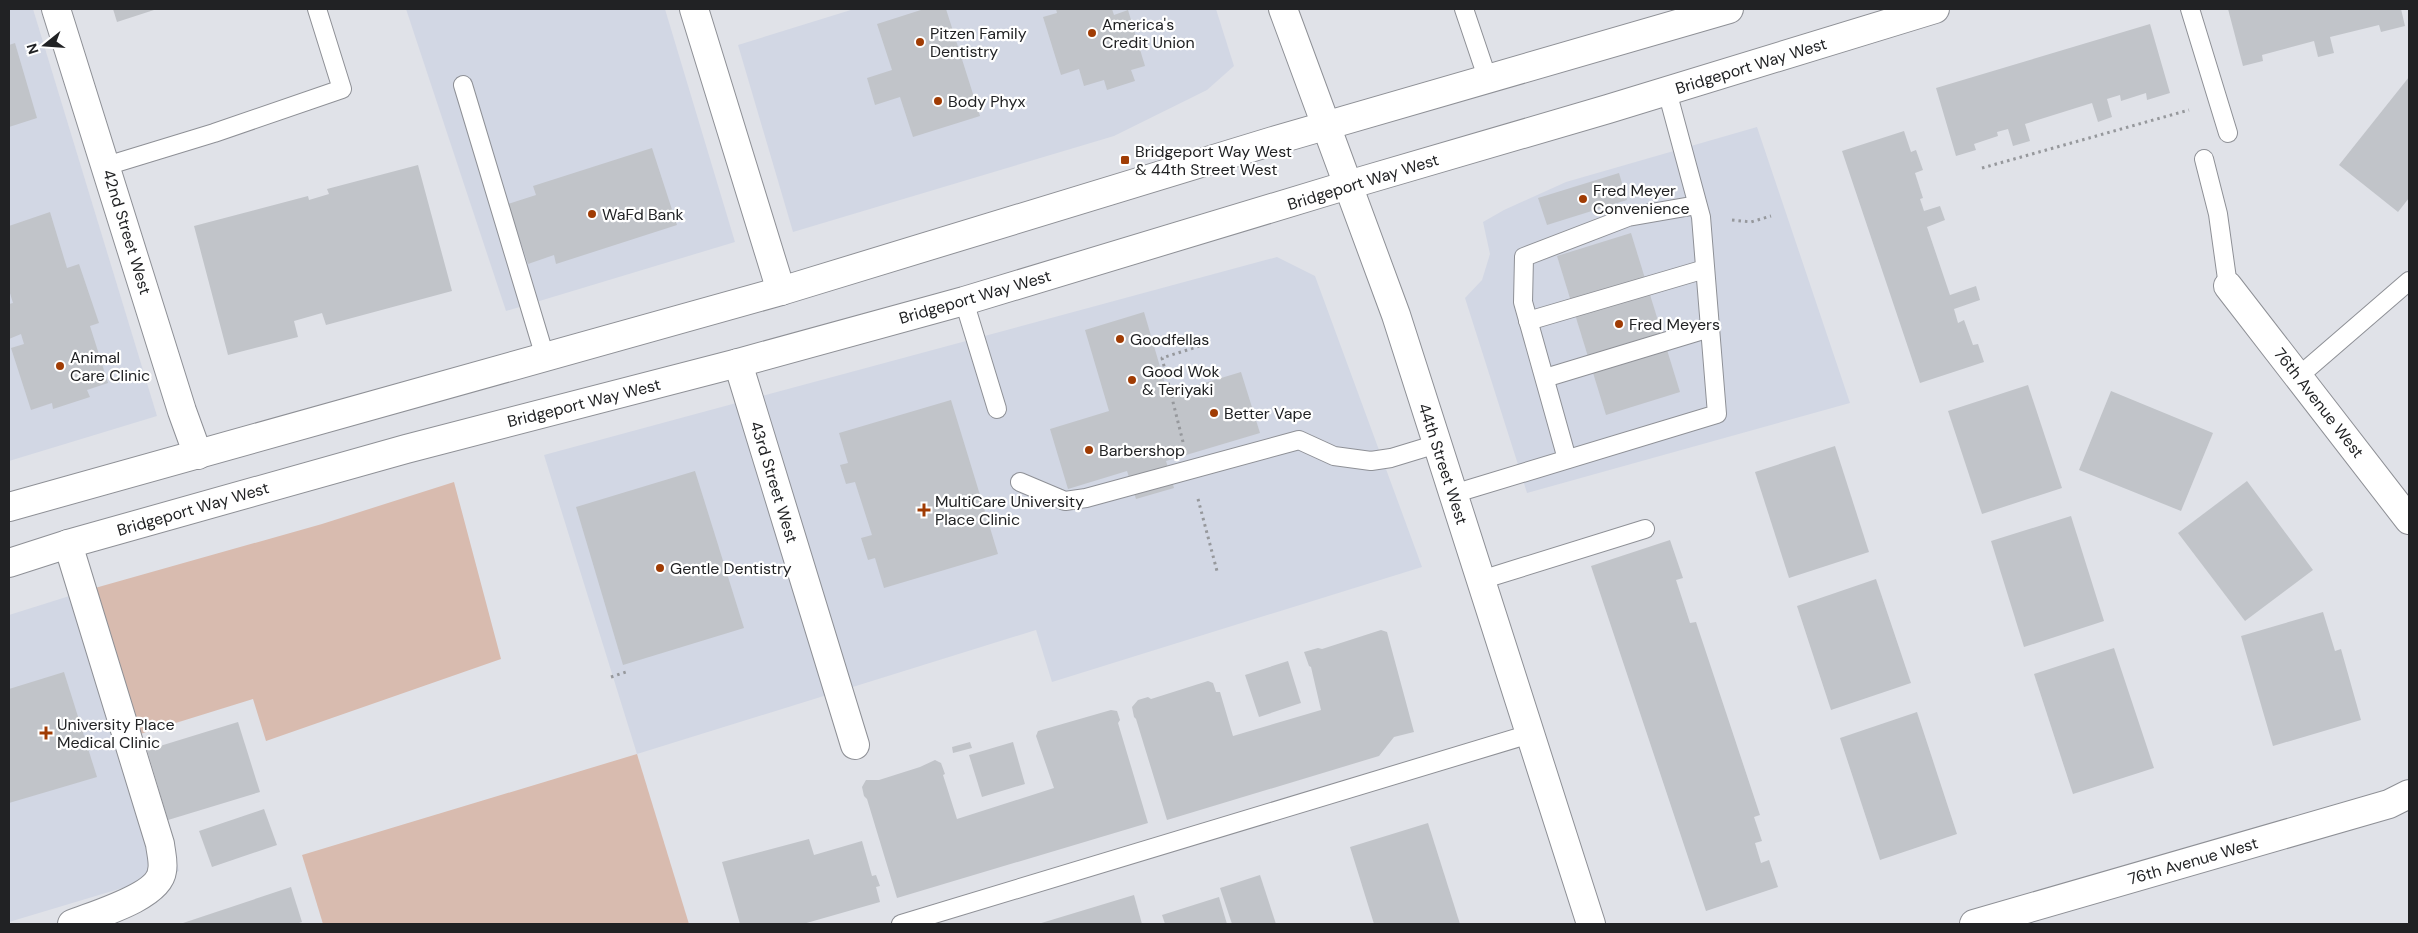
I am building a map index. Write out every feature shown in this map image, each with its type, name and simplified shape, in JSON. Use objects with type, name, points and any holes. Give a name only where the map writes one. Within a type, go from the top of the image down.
[{"type":"main road","name":"42nd Street West","points":[[56,9],[182,411],[198,454]]},
{"type":"main road","points":[[694,9],[781,291]]},
{"type":"main road","name":"44th Street West","points":[[1283,9],[1396,315],[1591,924]]},
{"type":"main road","points":[[9,507],[781,291],[1326,126],[1729,9]]},
{"type":"main road","name":"Bridgeport Way West","points":[[9,563],[68,544],[434,442],[738,363],[964,301],[1935,9]]},
{"type":"main road","name":"76th Avenue West","points":[[2228,286],[2409,520]]},
{"type":"main road","name":"43rd Street West","points":[[738,363],[855,745]]},
{"type":"main road","points":[[68,544],[160,844],[162,872],[159,881],[146,892],[72,924]]},
{"type":"main road","name":"76th Avenue West","points":[[1974,924],[2389,804],[2409,794]]},
{"type":"lane","points":[[106,166],[222,130],[342,89],[317,9]]},
{"type":"lane","points":[[1464,9],[1488,80]]},
{"type":"lane","points":[[2190,9],[2228,133]]},
{"type":"lane","points":[[463,85],[545,357]]},
{"type":"lane","points":[[1453,494],[1717,414],[1701,217],[1667,91]]},
{"type":"lane","points":[[2204,159],[2218,214],[2228,286]]},
{"type":"lane","points":[[1568,460],[1523,302],[1524,257],[1628,217],[1698,205]]},
{"type":"lane","points":[[1528,321],[1705,269]]},
{"type":"lane","points":[[2298,376],[2409,281]]},
{"type":"lane","points":[[964,301],[997,409]]},
{"type":"lane","points":[[1545,378],[1710,328]]},
{"type":"lane","points":[[1020,482],[1066,501],[1086,498],[1299,440],[1334,456],[1371,461],[1391,458],[1437,444]]},
{"type":"lane","points":[[1481,580],[1645,529]]},
{"type":"lane","points":[[901,924],[1530,734]]},
{"type":"path","points":[[1982,168],[2219,102]]},
{"type":"path","points":[[611,676],[629,671]]},
{"type":"shaded area","points":[[9,9],[33,9],[157,416],[9,461]]},
{"type":"shaded area","points":[[406,9],[665,9],[735,242],[506,311]]},
{"type":"shaded area","points":[[854,9],[1216,9],[1234,66],[1207,90],[1114,136],[793,232],[738,45]]},
{"type":"shaded area","points":[[1757,127],[1850,403],[1527,493],[1465,298],[1482,280],[1490,254],[1483,222],[1504,210],[1566,182]]},
{"type":"shaded area","points":[[1277,257],[1315,276],[1422,567],[1052,682],[1036,630],[637,754],[544,455]]},
{"type":"shaded area","points":[[454,482],[501,659],[266,741],[253,699],[137,735],[95,588],[322,524]]},
{"type":"shaded area","points":[[95,588],[179,871],[9,922],[9,615]]},
{"type":"shaded area","points":[[637,754],[689,924],[323,924],[302,855]]},
{"type":"building","points":[[113,9],[154,9],[154,10],[117,22]]},
{"type":"building","points":[[924,9],[946,9],[980,116],[913,137],[900,97],[875,105],[867,78],[892,70],[877,24]]},
{"type":"building","name":"America's Credit Union","points":[[1056,9],[1112,9],[1114,15],[1128,10],[1145,66],[1131,70],[1135,81],[1107,90],[1104,80],[1084,86],[1079,69],[1061,75],[1043,17],[1057,13]]},
{"type":"building","points":[[2228,9],[2401,9],[2405,26],[2381,32],[2379,25],[2330,37],[2334,53],[2318,57],[2314,41],[2262,55],[2263,61],[2243,66]]},
{"type":"building","points":[[2150,24],[2170,93],[2147,100],[2146,93],[2121,101],[2120,95],[2107,99],[2112,117],[2098,122],[2092,103],[2025,124],[2030,141],[2013,146],[2008,129],[1997,132],[1998,136],[1974,144],[1976,150],[1956,156],[1936,88]]},
{"type":"building","points":[[15,43],[37,118],[9,127],[9,45]]},
{"type":"building","points":[[2409,77],[2409,198],[2398,212],[2339,165]]},
{"type":"building","points":[[1904,131],[1911,152],[1916,150],[1923,170],[1915,173],[1923,198],[1920,199],[1924,211],[1940,206],[1945,220],[1927,227],[1950,295],[1976,286],[1980,300],[1954,309],[1958,323],[1964,320],[1973,345],[1978,344],[1984,362],[1920,383],[1842,151]]},
{"type":"building","name":"WaFd Bank","points":[[652,148],[677,225],[556,264],[554,255],[528,264],[508,204],[536,195],[533,186]]},
{"type":"building","points":[[418,165],[452,291],[326,325],[322,313],[294,321],[298,337],[228,355],[194,226],[308,196],[309,200],[329,194],[327,189]]},
{"type":"building","name":"Fred Meyer Convenience","points":[[1619,173],[1627,200],[1547,225],[1538,198]]},
{"type":"building","points":[[50,212],[67,268],[79,264],[99,323],[90,326],[108,383],[87,390],[90,397],[53,409],[52,403],[31,410],[11,348],[24,344],[21,334],[9,339],[9,304],[13,303],[9,290],[9,226]]},
{"type":"building","name":"Fred Meyers","points":[[1631,233],[1680,392],[1606,415],[1557,256]]},
{"type":"building","points":[[1144,312],[1168,394],[1241,372],[1260,433],[1166,461],[1174,488],[1136,499],[1127,471],[1068,489],[1050,429],[1109,411],[1085,330]]},
{"type":"building","points":[[2028,385],[2062,488],[1982,514],[1948,411]]},
{"type":"building","points":[[2111,391],[2213,433],[2181,511],[2079,470]]},
{"type":"building","name":"MultiCare University Place Clinic","points":[[951,400],[998,554],[884,588],[875,558],[868,560],[861,538],[872,535],[855,482],[846,484],[840,465],[848,463],[839,433]]},
{"type":"building","points":[[1835,446],[1869,552],[1789,578],[1755,472]]},
{"type":"building","name":"Gentle Dentistry","points":[[695,471],[744,628],[623,665],[576,507]]},
{"type":"building","points":[[2247,481],[2313,570],[2245,621],[2178,533]]},
{"type":"building","points":[[2071,516],[2104,621],[2024,647],[1991,541]]},
{"type":"building","points":[[1670,540],[1683,578],[1676,580],[1690,623],[1696,622],[1760,815],[1754,817],[1762,841],[1755,843],[1761,863],[1769,860],[1778,887],[1706,911],[1591,566]]},
{"type":"building","points":[[1876,579],[1911,683],[1831,710],[1797,606]]},
{"type":"building","points":[[2323,612],[2335,651],[2341,649],[2361,720],[2273,746],[2241,636]]},
{"type":"building","points":[[1381,630],[1387,632],[1414,732],[1394,737],[1379,756],[1167,820],[1134,717],[1132,707],[1138,700],[1148,697],[1151,699],[1208,681],[1213,683],[1216,692],[1220,692],[1233,736],[1321,710],[1311,667],[1304,652],[1318,648],[1322,649]]},
{"type":"building","points":[[2114,648],[2154,768],[2073,794],[2034,674]]},
{"type":"building","points":[[1288,661],[1301,703],[1259,717],[1245,675]]},
{"type":"building","name":"University Place Medical Clinic","points":[[64,672],[97,777],[9,803],[9,689]]},
{"type":"building","points":[[1111,710],[1117,711],[1120,720],[1118,723],[1148,823],[897,898],[867,799],[864,796],[862,787],[866,780],[879,780],[920,767],[935,760],[941,763],[957,819],[1054,788],[1036,736],[1038,731]]},
{"type":"building","points":[[1917,712],[1957,834],[1880,860],[1840,738]]},
{"type":"building","points":[[238,722],[260,792],[168,820],[147,750]]},
{"type":"building","points":[[970,742],[972,748],[953,753],[952,747]]},
{"type":"building","points":[[1013,742],[1025,784],[982,797],[969,755]]},
{"type":"building","points":[[264,809],[277,845],[212,867],[199,831]]},
{"type":"building","points":[[1428,823],[1460,924],[1374,924],[1350,847]]},
{"type":"building","points":[[809,839],[814,855],[862,841],[872,876],[876,875],[880,886],[876,887],[880,902],[803,924],[740,924],[722,862]]},
{"type":"building","points":[[1260,875],[1276,924],[1232,924],[1220,888]]},
{"type":"building","points":[[291,887],[302,922],[296,924],[180,924]]},
{"type":"building","points":[[1134,895],[1142,924],[1038,924]]},
{"type":"building","points":[[1219,897],[1227,924],[1165,924],[1162,915]]},
{"type":"place","name":"America's Credit Union","points":[[1092,33]]},
{"type":"place","name":"Pitzen Family Dentistry","points":[[920,42]]},
{"type":"place","name":"Body Phyx","points":[[938,101]]},
{"type":"place","name":"Bridgeport Way West & 44th Street West","points":[[1125,160]]},
{"type":"place","name":"Fred Meyer Convenience","points":[[1583,199]]},
{"type":"place","name":"WaFd Bank","points":[[592,214]]},
{"type":"place","name":"Fred Meyers","points":[[1619,324]]},
{"type":"place","name":"Goodfellas","points":[[1120,339]]},
{"type":"place","name":"Animal Care Clinic","points":[[60,366]]},
{"type":"place","name":"Good Wok & Teriyaki","points":[[1132,380]]},
{"type":"place","name":"Better Vape","points":[[1214,413]]},
{"type":"place","name":"Barbershop","points":[[1089,450]]},
{"type":"place","name":"MultiCare University Place Clinic","points":[[924,510]]},
{"type":"place","name":"Gentle Dentistry","points":[[660,568]]},
{"type":"place","name":"University Place Medical Clinic","points":[[46,733]]}]
